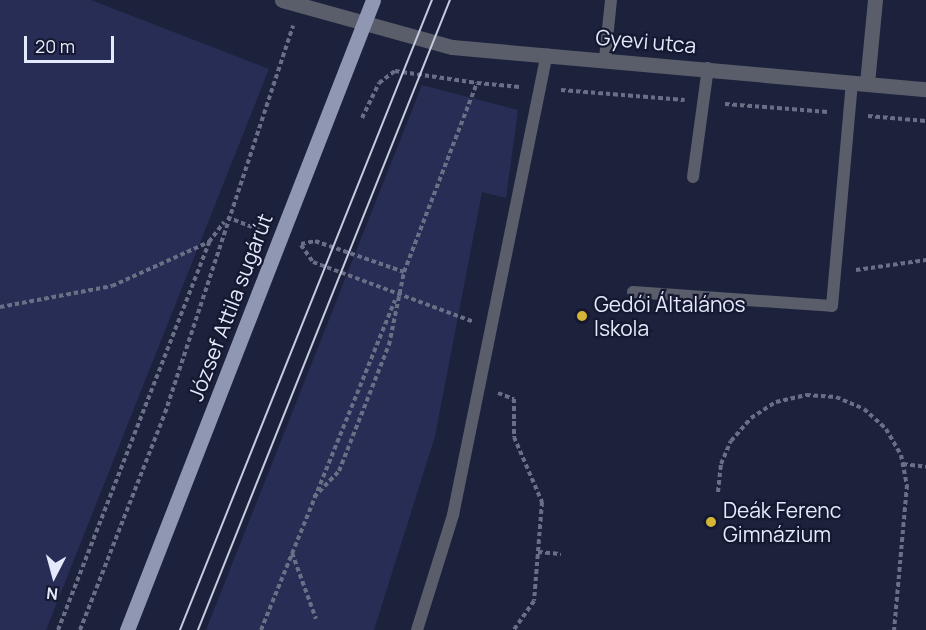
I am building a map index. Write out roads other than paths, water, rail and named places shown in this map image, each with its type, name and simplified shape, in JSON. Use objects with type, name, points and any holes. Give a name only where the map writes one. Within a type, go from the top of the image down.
[{"type":"main road","name":"József Attila sugárút","points":[[127,630],[373,0]]},
{"type":"street","points":[[860,83],[875,0]]},
{"type":"street","name":"Gyevi utca","points":[[289,2],[452,47],[605,58],[926,89]]},
{"type":"lane","points":[[605,58],[611,0]]},
{"type":"lane","points":[[417,630],[453,515],[493,328],[547,54]]},
{"type":"lane","points":[[693,177],[708,68]]},
{"type":"lane","points":[[633,292],[832,306],[848,114],[860,83]]},
{"type":"tram line","points":[[180,630],[432,0]]},
{"type":"tram line","points":[[198,630],[450,0]]},
{"type":"place","name":"Gedói Általános Iskola","points":[[582,316]]},
{"type":"place","name":"Deák Ferenc Gimnázium","points":[[711,522]]}]
